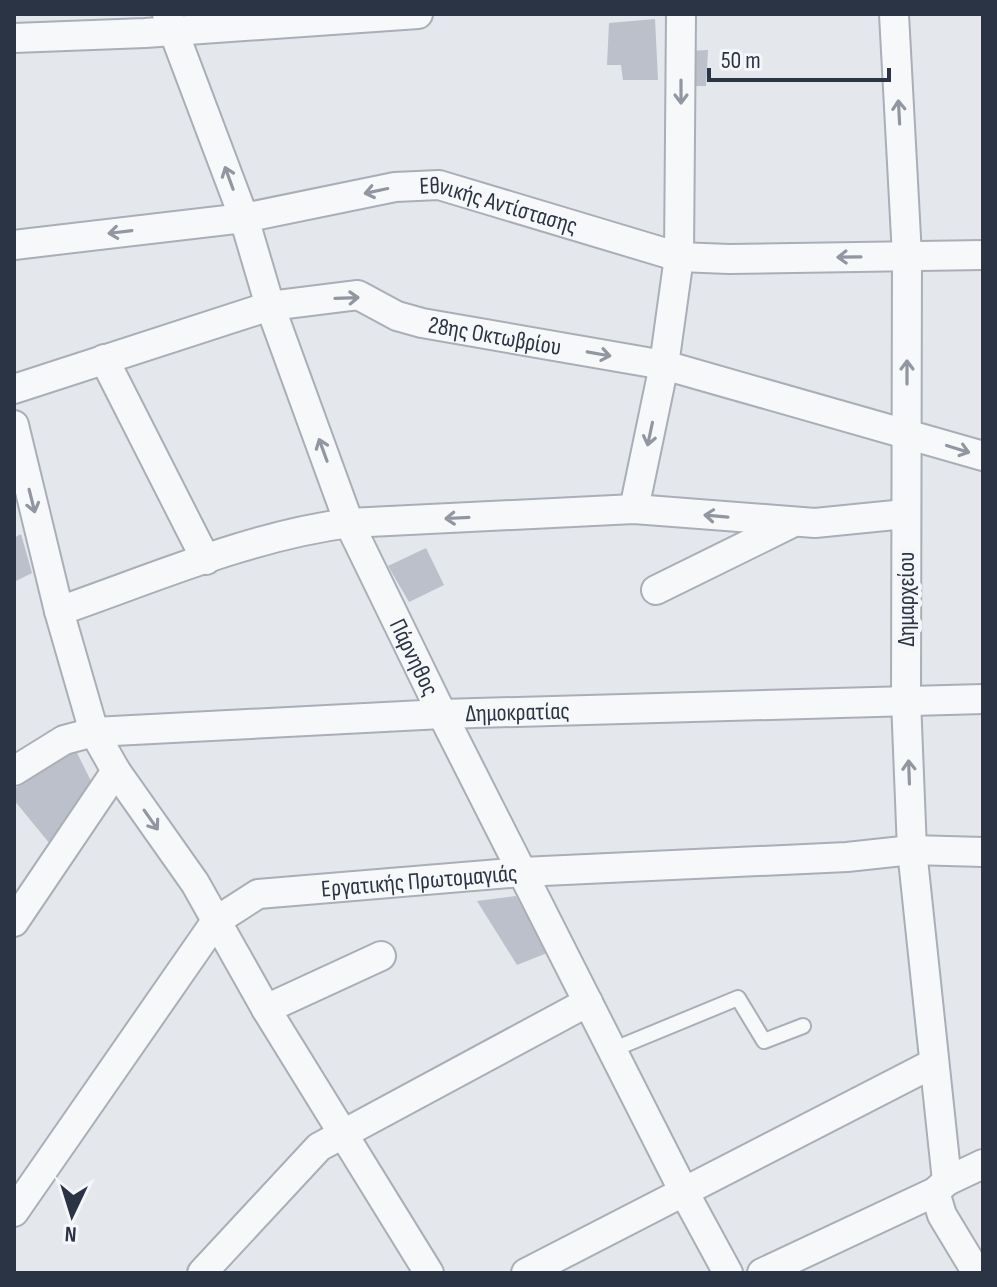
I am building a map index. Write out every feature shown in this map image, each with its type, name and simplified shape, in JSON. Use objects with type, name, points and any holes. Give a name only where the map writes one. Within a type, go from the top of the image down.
[{"type":"street","points":[[14,38],[171,22],[418,14]]},
{"type":"street","points":[[634,509],[664,365],[679,257],[681,14]]},
{"type":"street","name":"Δημαρχείου","points":[[894,14],[907,256],[906,700],[912,850],[934,1063],[942,1215],[977,1273]]},
{"type":"street","name":"Πάρνηθος","points":[[171,22],[244,218],[270,306],[349,523],[442,714],[728,1273]]},
{"type":"street","name":"Εθνικής Αντίστασης","points":[[14,245],[244,218],[395,187],[439,185],[679,257],[983,255]]},
{"type":"street","name":"28ης Οκτωβρίου","points":[[14,389],[270,306],[358,295],[397,316],[422,323],[664,365],[983,456]]},
{"type":"street","points":[[104,359],[206,560]]},
{"type":"street","points":[[14,425],[59,611],[94,732],[116,771],[195,883],[266,1009],[429,1273]]},
{"type":"street","points":[[59,611],[309,528],[349,523],[634,509],[815,523],[905,514]]},
{"type":"street","points":[[656,590],[795,522]]},
{"type":"street","name":"Δημοκρατίας","points":[[14,771],[64,740],[94,732],[442,714],[983,699]]},
{"type":"street","points":[[14,922],[116,771]]},
{"type":"street","name":"Εργατικής Πρωτομαγιάς","points":[[14,1212],[216,921],[258,894],[522,872],[847,857],[912,850],[983,852]]},
{"type":"street","points":[[266,1009],[381,956]]},
{"type":"street","points":[[202,1273],[319,1147],[588,1002]]},
{"type":"street","points":[[526,1273],[934,1063]]},
{"type":"street","points":[[762,1273],[983,1164]]},
{"type":"lane","points":[[612,1050],[738,998],[764,1041],[803,1026]]},
{"type":"building","points":[[655,19],[658,80],[623,80],[621,65],[607,65],[609,23]]},
{"type":"building","points":[[708,50],[706,86],[685,86],[687,51]]},
{"type":"building","points":[[21,534],[32,573],[14,582],[14,538]]},
{"type":"building","points":[[426,548],[444,585],[409,602],[388,566]]},
{"type":"building","points":[[76,751],[95,789],[50,844],[14,800],[14,789]]},
{"type":"building","points":[[516,896],[547,953],[517,965],[477,901]]}]
